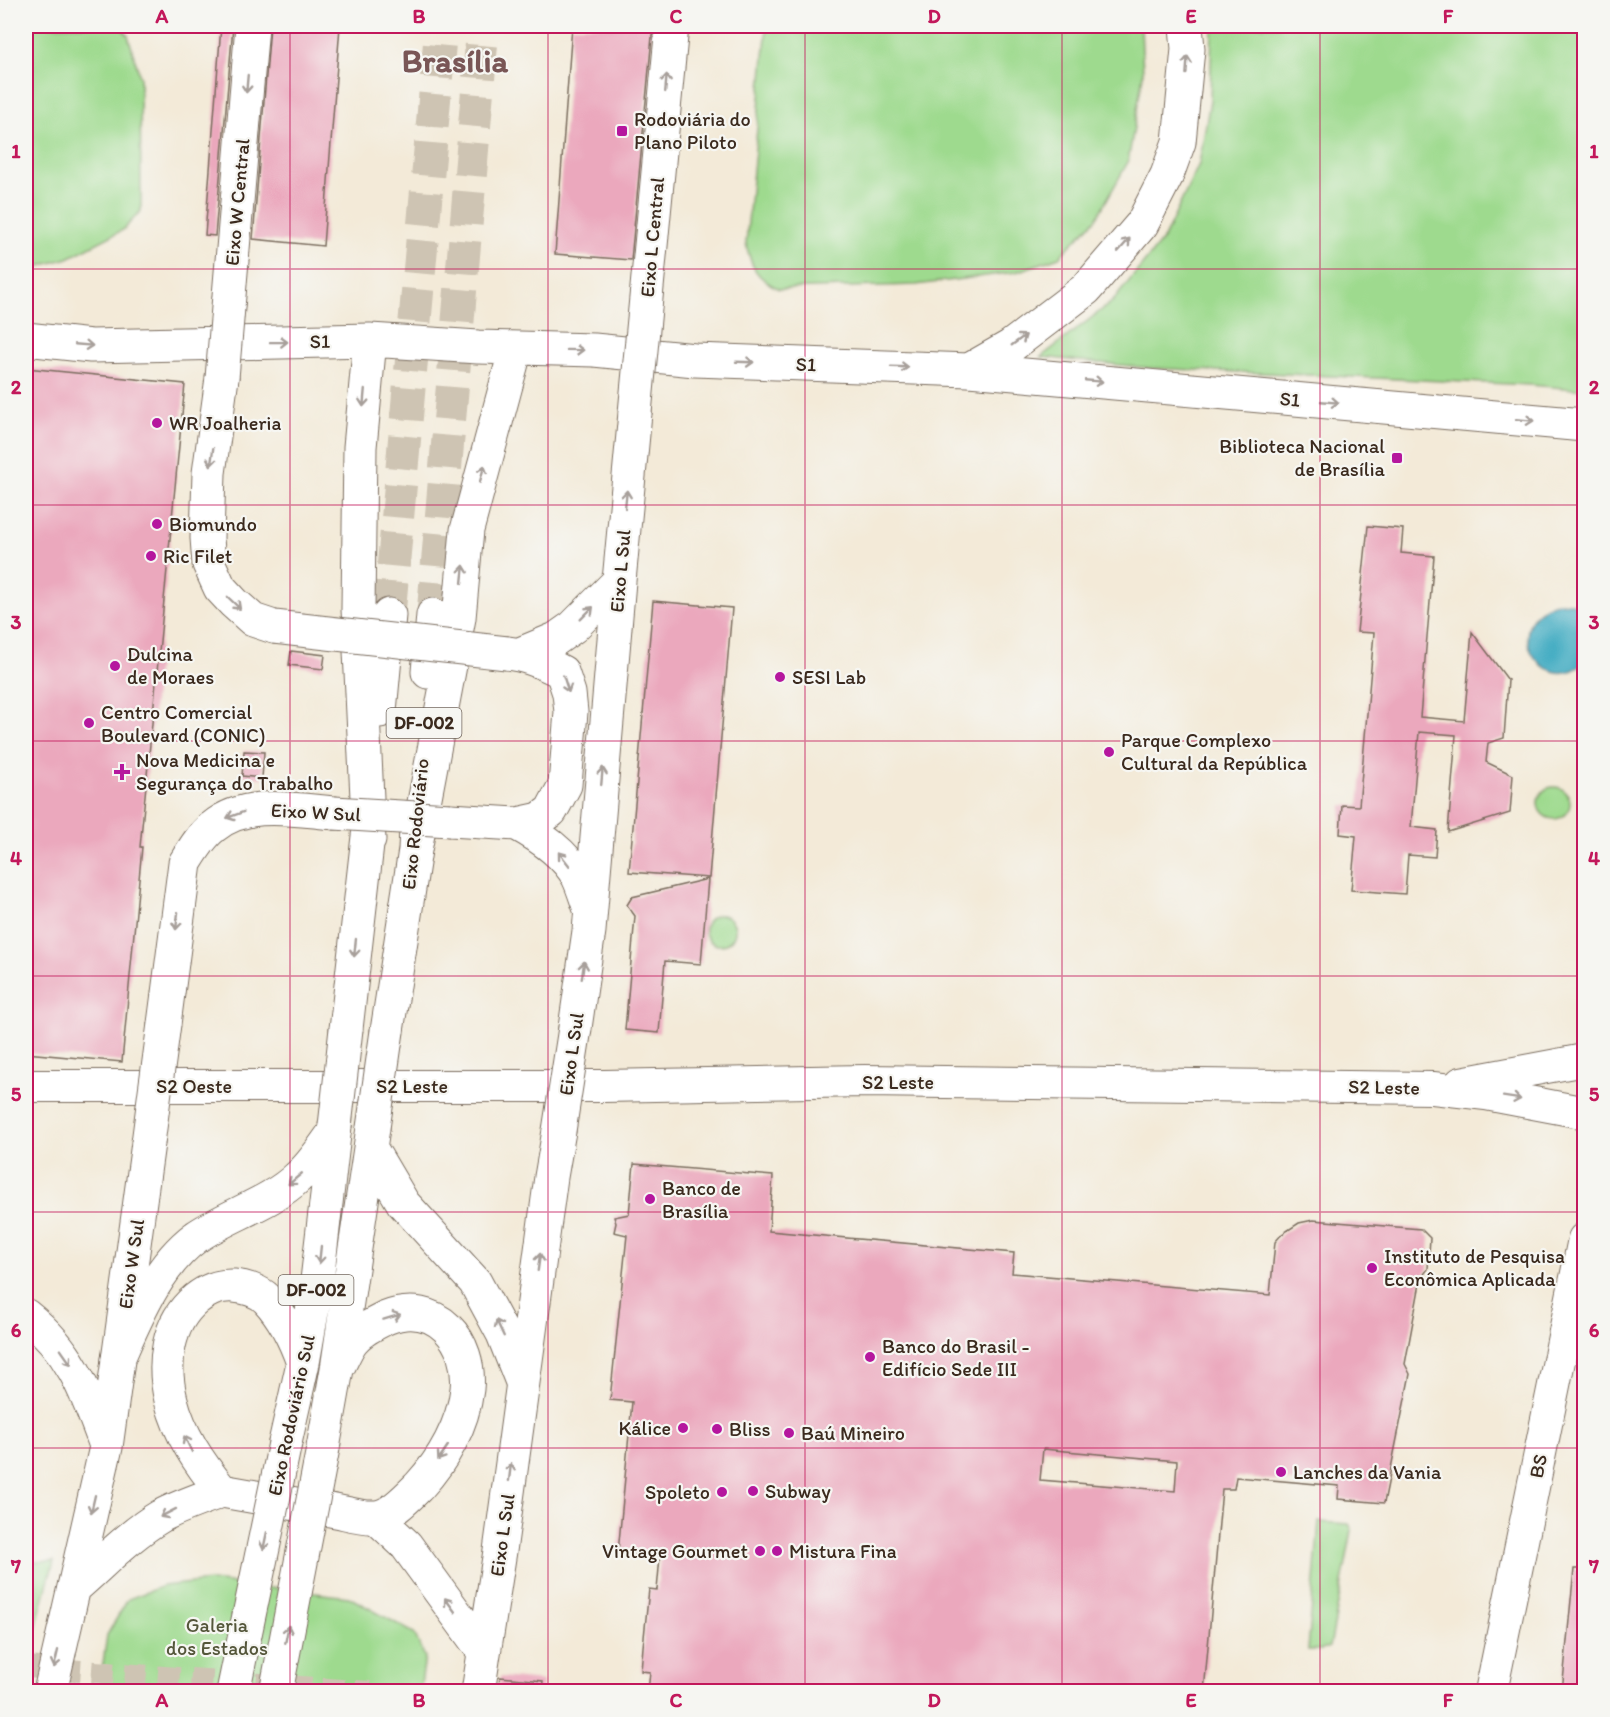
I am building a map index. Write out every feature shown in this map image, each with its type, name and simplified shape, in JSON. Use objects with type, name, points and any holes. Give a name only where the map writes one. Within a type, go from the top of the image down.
[{"type":"main road","name":"Eixo W Central","points":[[222,378],[252,26]]},
{"type":"main road","name":"Eixo L Central","points":[[635,413],[672,26]]},
{"type":"main road","points":[[969,370],[1011,346],[1086,289],[1142,224],[1167,175],[1179,142],[1185,102],[1188,49],[1186,26]]},
{"type":"main road","name":"S1","points":[[26,339],[91,346],[370,340],[594,350],[694,360],[969,370],[1584,425]]},
{"type":"main road","points":[[369,840],[358,609],[360,447],[370,340]]},
{"type":"main road","points":[[415,850],[459,618],[467,530],[516,348]]},
{"type":"main road","name":"Eixo W Sul","points":[[50,1692],[106,1447],[185,863],[213,826],[233,814],[267,808],[517,824],[540,819],[551,811],[565,785],[571,712],[569,693],[562,672],[546,663],[514,653],[273,627],[253,620],[220,588],[209,564],[207,538],[209,473],[222,378]]},
{"type":"main road","name":"Eixo L Sul","points":[[478,1692],[591,911],[635,413]]},
{"type":"main road","points":[[514,653],[556,639],[573,627],[619,581]]},
{"type":"main road","name":"DF-002","points":[[369,840],[389,615]]},
{"type":"main road","name":"Eixo Rodoviário","points":[[387,1031],[415,850],[433,615]]},
{"type":"main road","points":[[517,824],[537,835],[559,852],[578,877],[591,911]]},
{"type":"main road","name":"Eixo Rodoviário Sul","points":[[233,1692],[303,1363],[316,1289],[369,840]]},
{"type":"main road","name":"Eixo Rodoviário Sul","points":[[276,1692],[337,1369],[387,1031]]},
{"type":"main road","points":[[1581,1061],[1567,1076],[1565,1084],[1567,1099],[1582,1112]]},
{"type":"main road","name":"S2 Leste","points":[[1433,1088],[1581,1061]]},
{"type":"main road","name":"S2 Leste","points":[[362,1086],[604,1086],[865,1081],[1433,1088],[1486,1094],[1582,1112]]},
{"type":"main road","name":"S2 Oeste","points":[[26,1086],[362,1086]]},
{"type":"main road","points":[[118,1359],[141,1306],[174,1259],[196,1238],[298,1178],[334,1130]]},
{"type":"main road","points":[[372,1138],[403,1203],[475,1282],[503,1334],[522,1382]]},
{"type":"main road","name":"BS","points":[[1491,1692],[1584,1239]]},
{"type":"main road","points":[[222,1491],[190,1449],[171,1400],[167,1376],[167,1352],[172,1330],[186,1307],[202,1293],[223,1285],[245,1287],[266,1298],[282,1318],[303,1363]]},
{"type":"main road","points":[[337,1369],[352,1341],[364,1330],[395,1315],[412,1312],[431,1316],[442,1322],[459,1343],[465,1362],[467,1388],[461,1417],[449,1445],[428,1476],[402,1503],[377,1518]]},
{"type":"main road","points":[[26,1315],[67,1356],[84,1387],[106,1447]]},
{"type":"main road","points":[[74,1588],[160,1517],[188,1503],[222,1491],[377,1518],[406,1545],[484,1652]]},
{"type":"green space","points":[[26,26],[119,26],[128,35],[140,77],[141,211],[123,230],[68,258],[26,270]]},
{"type":"green space","points":[[767,26],[1141,26],[1143,75],[1128,162],[1096,219],[1059,257],[1016,272],[916,285],[779,289],[765,281],[756,271],[746,243]]},
{"type":"green space","points":[[1212,26],[1584,26],[1584,390],[1531,385],[1150,368],[1041,357],[1113,301],[1164,238],[1199,164],[1210,101]]},
{"type":"green space","points":[[1554,787],[1565,792],[1570,803],[1565,814],[1554,819],[1543,814],[1538,803],[1543,792]]},
{"type":"green space","points":[[720,915],[731,919],[735,930],[731,941],[720,945],[709,941],[705,930],[709,919]]},
{"type":"green space","points":[[1319,1522],[1349,1524],[1352,1530],[1330,1647],[1322,1650],[1308,1650]]},
{"type":"green space","points":[[54,1561],[26,1662],[26,1562]]},
{"type":"green space","name":"Galeria dos Estados","points":[[211,1581],[349,1597],[414,1633],[425,1657],[420,1691],[99,1692],[107,1635],[128,1599],[163,1586]]},
{"type":"water","points":[[1560,602],[1572,603],[1584,611],[1584,663],[1568,672],[1553,671],[1541,664],[1532,652],[1528,638],[1530,623],[1540,610]]},
{"type":"building","points":[[221,26],[233,26],[215,236],[205,235]]},
{"type":"building","points":[[270,26],[340,26],[323,246],[253,239]]},
{"type":"building","name":"Rodoviária do Plano Piloto","points":[[572,26],[653,26],[631,260],[555,254]]},
{"type":"building","name":"Centro Comercial Boulevard (CONIC)","points":[[26,368],[185,384],[140,847],[142,847],[122,1062],[26,1053]]},
{"type":"building","points":[[1368,526],[1403,529],[1401,553],[1434,556],[1420,717],[1464,721],[1472,632],[1508,680],[1504,738],[1488,743],[1486,762],[1513,775],[1510,813],[1448,832],[1456,735],[1419,732],[1411,827],[1437,830],[1435,857],[1408,855],[1405,894],[1351,890],[1356,836],[1340,834],[1342,805],[1359,806],[1374,633],[1357,632]]},
{"type":"building","points":[[653,601],[732,608],[709,878],[629,872]]},
{"type":"building","points":[[291,651],[325,655],[323,669],[289,665]]},
{"type":"building","points":[[244,751],[264,752],[262,778],[242,776]]},
{"type":"building","points":[[708,879],[701,964],[665,961],[659,1033],[625,1030],[635,916],[627,905],[632,897]]},
{"type":"building","points":[[634,1164],[773,1176],[769,1231],[1014,1253],[1012,1273],[1270,1295],[1275,1242],[1282,1234],[1299,1223],[1313,1220],[1421,1229],[1430,1238],[1428,1269],[1421,1278],[1405,1364],[1410,1374],[1384,1503],[1338,1499],[1339,1486],[1236,1477],[1234,1489],[1222,1489],[1204,1692],[648,1692],[650,1672],[641,1671],[643,1647],[649,1589],[657,1590],[660,1557],[618,1553],[632,1402],[610,1400],[627,1235],[614,1232],[616,1223],[614,1217],[629,1214]],"holes":[[[1043,1449],[1177,1461],[1175,1491],[1040,1480]]]},
{"type":"building","points":[[1574,1569],[1584,1569],[1584,1692],[1562,1692]]},
{"type":"building","points":[[500,1677],[543,1681],[542,1692],[498,1692]]},
{"type":"tunnel","points":[[389,615],[441,26]]},
{"type":"tunnel","points":[[433,615],[483,26]]},
{"type":"tunnel","points":[[26,1667],[370,1692]]},
{"type":"place","name":"Rodoviária do Plano Piloto","points":[[622,131]]},
{"type":"place","name":"WR Joalheria","points":[[157,423]]},
{"type":"place","name":"Biblioteca Nacional de Brasília","points":[[1397,458]]},
{"type":"place","name":"Biomundo","points":[[157,524]]},
{"type":"place","name":"Ric Filet","points":[[151,556]]},
{"type":"place","name":"Dulcina de Moraes","points":[[115,666]]},
{"type":"place","name":"SESI Lab","points":[[780,677]]},
{"type":"place","name":"Centro Comercial Boulevard (CONIC)","points":[[89,723]]},
{"type":"place","name":"Parque Complexo Cultural da República","points":[[1109,752]]},
{"type":"place","name":"Nova Medicina e Segurança do Trabalho","points":[[122,772]]},
{"type":"place","name":"Banco de Brasília","points":[[650,1199]]},
{"type":"place","name":"Instituto de Pesquisa Econômica Aplicada","points":[[1372,1268]]},
{"type":"place","name":"Banco do Brasil - Edifício Sede III","points":[[870,1357]]},
{"type":"place","name":"Kálice","points":[[683,1428]]},
{"type":"place","name":"Bliss","points":[[717,1429]]},
{"type":"place","name":"Baú Mineiro","points":[[789,1433]]},
{"type":"place","name":"Lanches da Vania","points":[[1281,1472]]},
{"type":"place","name":"Subway","points":[[753,1491]]},
{"type":"place","name":"Spoleto","points":[[722,1492]]},
{"type":"place","name":"Vintage Gourmet","points":[[760,1551]]},
{"type":"place","name":"Mistura Fina","points":[[777,1551]]},
{"type":"district","name":"Brasília","points":[[455,61]]}]
